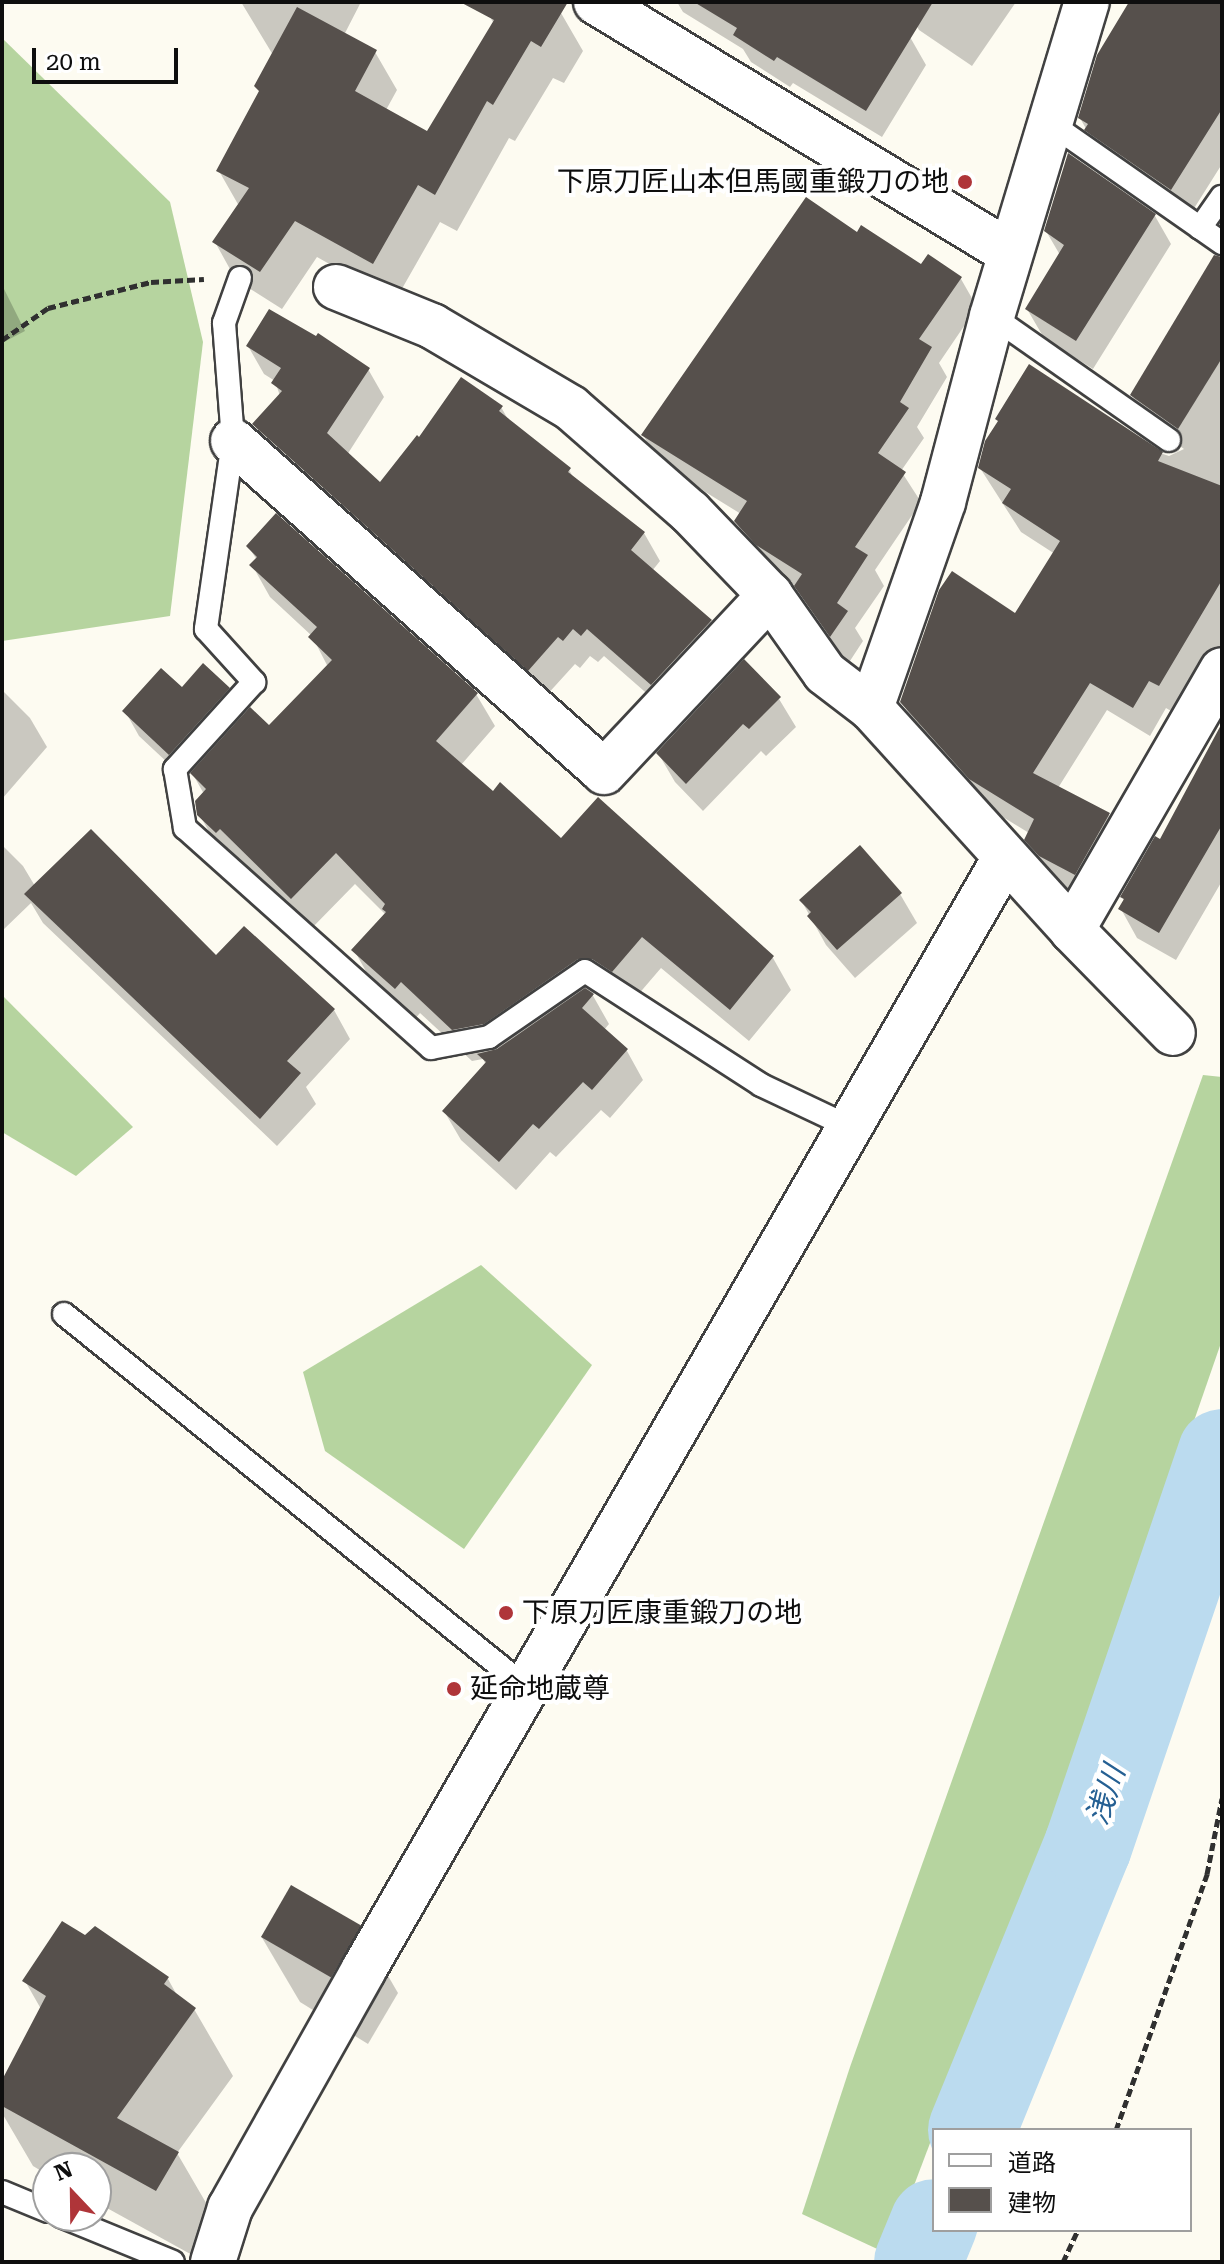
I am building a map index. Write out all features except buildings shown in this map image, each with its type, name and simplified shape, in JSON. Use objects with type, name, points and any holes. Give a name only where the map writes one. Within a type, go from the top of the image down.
[{"type":"street","points":[[596,2],[1010,253]]},
{"type":"street","points":[[871,708],[943,502],[1010,253],[1087,2]]},
{"type":"street","points":[[336,287],[432,326],[571,408],[690,512],[770,595],[825,673],[871,708],[1005,858],[1173,1033]]},
{"type":"street","points":[[233,441],[604,772],[770,595]]},
{"type":"street","points":[[1072,930],[1222,670]]},
{"type":"street","points":[[213,2262],[230,2208],[1005,858]]},
{"type":"lane","points":[[1050,123],[1222,243]]},
{"type":"lane","points":[[1200,228],[1222,197]]},
{"type":"lane","points":[[240,278],[224,323],[233,441],[206,629],[254,682],[175,769],[185,828],[431,1048],[489,1037],[585,971],[761,1085],[852,1128]]},
{"type":"lane","points":[[992,316],[1169,440]]},
{"type":"lane","points":[[64,1314],[527,1688]]},
{"type":"lane","points":[[2,2192],[32,2204]]},
{"type":"lane","points":[[100,2232],[173,2262]]},
{"type":"path","points":[[2,340],[48,308],[151,282],[240,278]]},
{"type":"path","points":[[1117,2128],[1207,1874],[1222,1798]]},
{"type":"path","points":[[1063,2262],[1077,2232]]},
{"type":"green space","points":[[2,38],[170,202],[203,342],[170,616],[2,641]]},
{"type":"green space","points":[[2,995],[133,1127],[76,1176],[2,1132]]},
{"type":"green space","points":[[1203,1075],[1222,1077],[1222,1340],[1090,1721],[936,2128],[932,2128],[932,2138],[888,2254],[802,2214],[850,2067]]},
{"type":"green space","points":[[481,1265],[592,1365],[464,1549],[325,1451],[303,1372]]},
{"type":"waterway","name":"浅川","points":[[973,2128],[1088,1846],[1222,1453]]},
{"type":"waterway","name":"浅川","points":[[918,2262],[932,2228]]},
{"type":"place","name":"下原刀匠山本但馬國重鍛刀の地","points":[[965,182]]},
{"type":"place","name":"下原刀匠康重鍛刀の地","points":[[506,1613]]},
{"type":"place","name":"延命地蔵尊","points":[[454,1689]]}]
